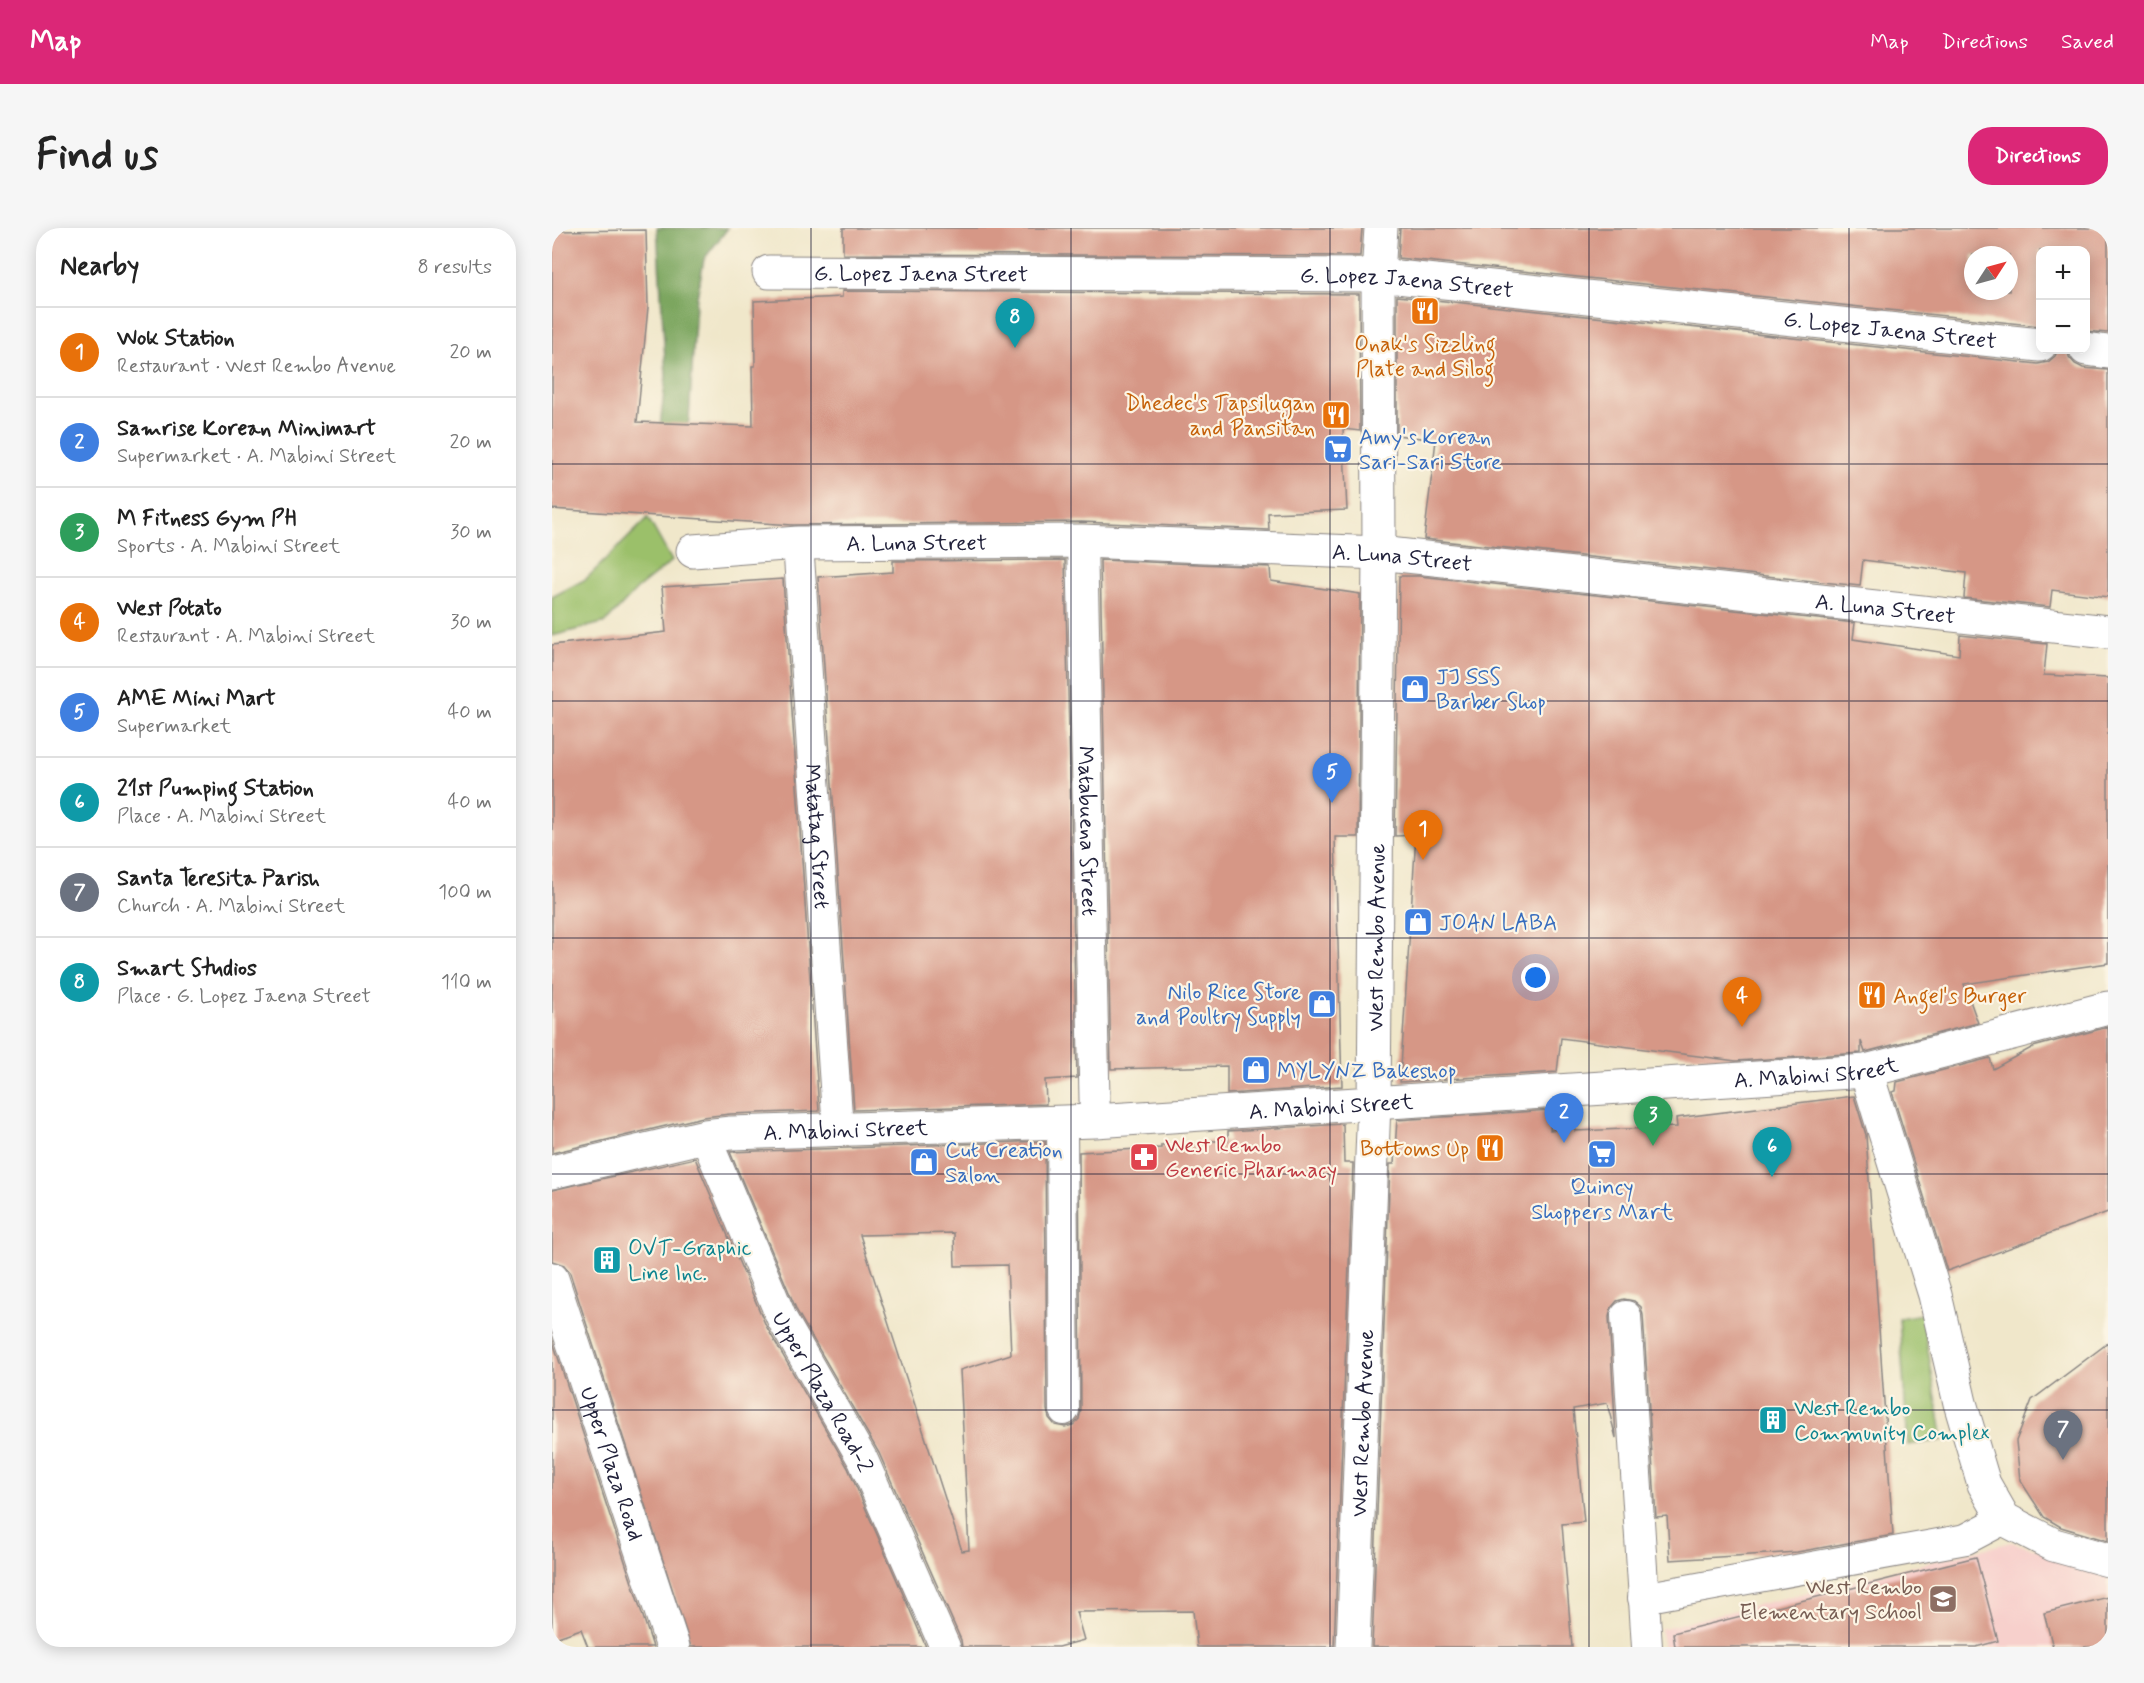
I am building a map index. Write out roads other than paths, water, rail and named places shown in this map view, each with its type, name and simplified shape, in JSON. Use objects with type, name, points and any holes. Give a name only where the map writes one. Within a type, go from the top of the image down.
[{"type":"street","name":"West Rembo Avenue","points":[[1353,1647],[1374,1102],[1379,553],[1378,276],[1381,228]]},
{"type":"street","name":"G. Lopez Jaena Street","points":[[770,272],[1378,276],[2036,345]]},
{"type":"street","points":[[2090,350],[2108,352]]},
{"type":"street","name":"A. Luna Street","points":[[693,551],[798,543],[1082,541],[1379,553],[2108,632]]},
{"type":"street","name":"A. Mabini Street","points":[[552,1172],[705,1136],[731,1133],[1062,1123],[1866,1071],[2108,1008]]},
{"type":"street","points":[[1866,1071],[1935,1295],[1960,1403],[1984,1484],[2004,1519],[2054,1545],[2108,1560]]},
{"type":"street","name":"Upper Plaza Road","points":[[552,1279],[674,1647]]},
{"type":"lane","name":"Matabuena Street","points":[[1082,541],[1095,1121]]},
{"type":"lane","name":"Matatag Street","points":[[798,543],[838,1130]]},
{"type":"lane","points":[[1062,1123],[1064,1410]]},
{"type":"lane","name":"Upper Plaza Road-2","points":[[705,1136],[782,1319],[863,1460],[945,1647]]},
{"type":"lane","points":[[1626,1316],[1647,1647]]},
{"type":"lane","points":[[1643,1598],[1966,1539],[2004,1519]]},
{"type":"place","name":"Onak's Sizzling Plate and Silog","points":[[1425,311]]},
{"type":"place","name":"Smart Studios","points":[[1015,348]]},
{"type":"place","name":"Dhedec's Tapsilugan and Pansitan","points":[[1336,415]]},
{"type":"place","name":"Amy's Korean Sari-Sari Store","points":[[1338,449]]},
{"type":"place","name":"JJ SSS Barber Shop","points":[[1415,689]]},
{"type":"place","name":"AME Mini Mart","points":[[1332,803]]},
{"type":"place","name":"Wok Station","points":[[1423,860]]},
{"type":"place","name":"JOAN LABA","points":[[1418,922]]},
{"type":"place","name":"Angel's Burger","points":[[1872,995]]},
{"type":"place","name":"Nilo Rice Store and Poultry Supply","points":[[1322,1004]]},
{"type":"place","name":"West Potato","points":[[1742,1027]]},
{"type":"place","name":"MYLYNZ Bakeshop","points":[[1256,1070]]},
{"type":"place","name":"Samrise Korean Minimart","points":[[1564,1143]]},
{"type":"place","name":"M Fitness Gym PH","points":[[1653,1146]]},
{"type":"place","name":"Bottoms Up","points":[[1490,1148]]},
{"type":"place","name":"Quincy Shoppers Mart","points":[[1602,1154]]},
{"type":"place","name":"West Rembo Generic Pharmacy","points":[[1144,1157]]},
{"type":"place","name":"Cut Creation Salon","points":[[924,1162]]},
{"type":"place","name":"21st Pumping Station","points":[[1772,1177]]},
{"type":"place","name":"OVT-Graphic Line Inc.","points":[[607,1260]]},
{"type":"place","name":"West Rembo Community Complex","points":[[1773,1420]]},
{"type":"place","name":"Santa Teresita Parish","points":[[2063,1460]]},
{"type":"place","name":"West Rembo Elementary School","points":[[1943,1599]]}]
